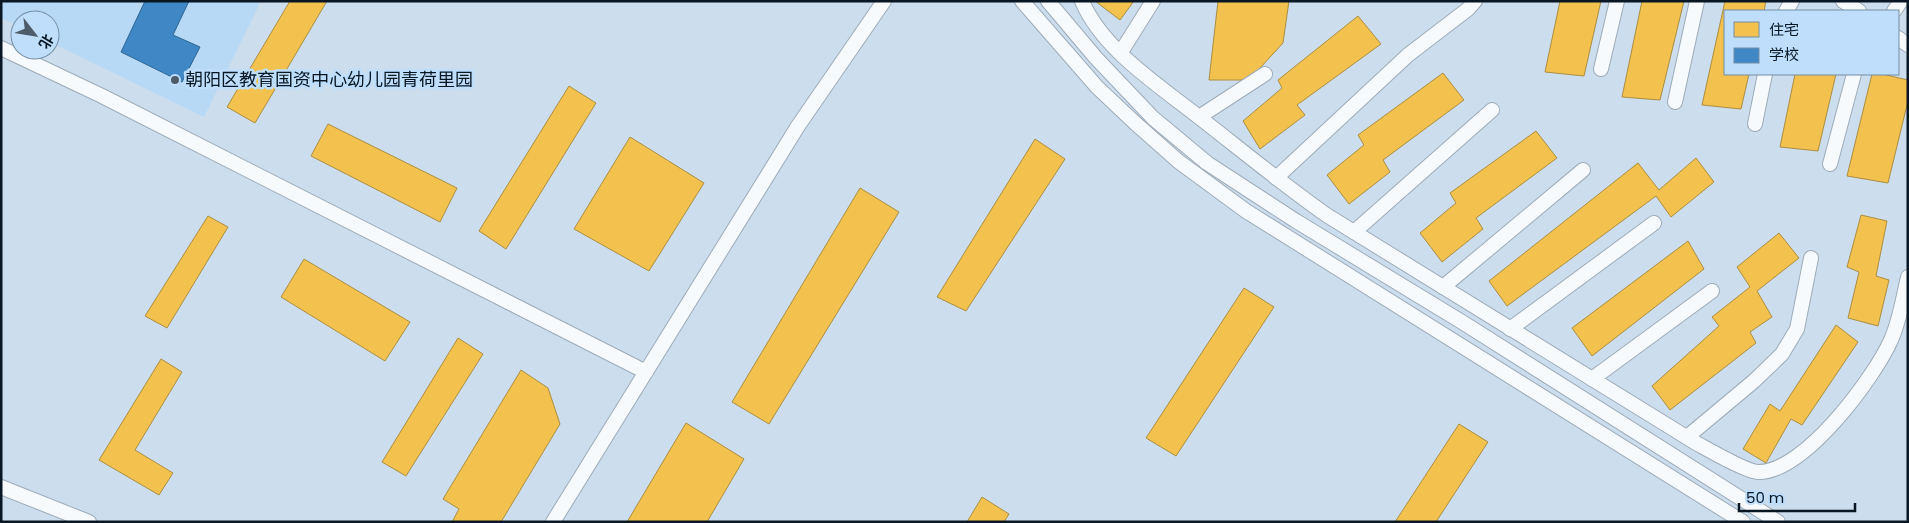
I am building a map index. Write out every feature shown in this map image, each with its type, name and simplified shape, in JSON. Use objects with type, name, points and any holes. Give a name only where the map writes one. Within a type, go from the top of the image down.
[{"type":"street","points":[[553,522],[798,126],[884,1]]},
{"type":"street","points":[[1022,1],[1097,87],[1178,161],[1231,200],[1743,522]]},
{"type":"street","points":[[1048,1],[1096,58],[1153,118],[1207,163],[1296,221],[1462,322],[1778,522]]},
{"type":"street","points":[[1082,1],[1107,39],[1141,71],[1320,211],[1687,438],[1736,464],[1758,472],[1780,467],[1802,452],[1824,432],[1866,383],[1892,338],[1900,316],[1908,277]]},
{"type":"street","points":[[1121,52],[1153,1]]},
{"type":"street","points":[[1276,178],[1408,56],[1468,9],[1475,1]]},
{"type":"street","points":[[1601,69],[1617,1]]},
{"type":"street","points":[[1675,102],[1697,1]]},
{"type":"street","points":[[1843,1],[1857,10]]},
{"type":"street","points":[[1,48],[102,96],[646,372]]},
{"type":"street","points":[[1199,117],[1265,74]]},
{"type":"street","points":[[1756,124],[1764,75]]},
{"type":"street","points":[[1830,164],[1854,75]]},
{"type":"street","points":[[1354,232],[1492,110]]},
{"type":"street","points":[[1443,287],[1583,170]]},
{"type":"street","points":[[1510,329],[1654,222]]},
{"type":"street","points":[[1687,438],[1754,381],[1782,354],[1797,329],[1811,258]]},
{"type":"street","points":[[1592,379],[1712,291]]},
{"type":"street","points":[[1,488],[89,522]]},
{"type":"shaded area","name":"朝阳区教育国资中心幼儿园青荷里园","points":[[1,1],[261,1],[204,117],[60,47],[60,10],[10,10],[10,22],[1,18]]},
{"type":"building: 住宅","points":[[290,1],[327,1],[255,123],[227,107]]},
{"type":"building: 住宅","points":[[1095,1],[1134,1],[1120,20]]},
{"type":"building: 住宅","points":[[1218,1],[1289,1],[1283,43],[1249,80],[1209,80]]},
{"type":"building: 住宅","points":[[1560,1],[1601,1],[1584,76],[1545,72]]},
{"type":"building: 住宅","points":[[1642,1],[1684,1],[1660,100],[1622,97]]},
{"type":"building: 住宅","points":[[1725,1],[1766,1],[1764,10],[1724,10],[1724,75],[1749,75],[1741,109],[1702,105]]},
{"type":"building: 住宅","points":[[1358,16],[1381,44],[1297,105],[1305,115],[1260,149],[1243,121],[1282,88],[1278,80]]},
{"type":"building: 住宅","points":[[1443,73],[1464,100],[1383,160],[1390,172],[1349,204],[1327,175],[1364,145],[1358,135]]},
{"type":"building: 住宅","points":[[1795,75],[1836,75],[1818,151],[1780,147]]},
{"type":"building: 住宅","points":[[1872,75],[1886,75],[1908,80],[1908,101],[1888,183],[1847,176]]},
{"type":"building: 住宅","points":[[569,86],[596,103],[506,249],[479,231]]},
{"type":"building: 住宅","points":[[328,124],[457,188],[440,222],[311,156]]},
{"type":"building: 住宅","points":[[1536,131],[1557,158],[1476,218],[1483,229],[1442,262],[1420,233],[1456,203],[1450,193]]},
{"type":"building: 住宅","points":[[630,137],[704,183],[649,271],[574,229]]},
{"type":"building: 住宅","points":[[1035,139],[1065,159],[966,311],[937,297]]},
{"type":"building: 住宅","points":[[1696,158],[1714,182],[1671,217],[1656,196],[1507,306],[1489,281],[1638,163],[1659,190]]},
{"type":"building: 住宅","points":[[860,188],[899,212],[769,424],[732,402]]},
{"type":"building: 住宅","points":[[1861,215],[1887,221],[1876,276],[1889,280],[1878,326],[1848,318],[1859,272],[1847,267]]},
{"type":"building: 住宅","points":[[208,216],[228,227],[167,328],[145,316]]},
{"type":"building: 住宅","points":[[1779,233],[1799,258],[1757,291],[1772,317],[1750,332],[1756,343],[1670,410],[1652,386],[1719,326],[1712,317],[1750,287],[1737,267]]},
{"type":"building: 住宅","points":[[1688,241],[1704,269],[1592,356],[1572,328]]},
{"type":"building: 住宅","points":[[304,259],[410,322],[385,361],[281,297]]},
{"type":"building: 住宅","points":[[1244,288],[1274,307],[1176,456],[1146,438]]},
{"type":"building: 住宅","points":[[1836,325],[1858,342],[1802,425],[1791,419],[1766,463],[1743,449],[1770,404],[1780,411]]},
{"type":"building: 住宅","points":[[458,338],[483,354],[406,476],[382,462]]},
{"type":"building: 住宅","points":[[161,359],[182,372],[135,450],[173,473],[159,495],[99,460]]},
{"type":"building: 住宅","points":[[521,370],[548,388],[560,424],[501,522],[452,522],[459,509],[443,499]]},
{"type":"building: 住宅","points":[[686,423],[744,459],[707,522],[627,522]]},
{"type":"building: 住宅","points":[[1459,424],[1488,442],[1436,522],[1395,522]]},
{"type":"building: 住宅","points":[[982,497],[1009,514],[1004,522],[967,522]]},
{"type":"building: 学校","points":[[145,1],[189,1],[173,35],[200,47],[182,82],[121,52]]},
{"type":"place","name":"朝阳区教育国资中心幼儿园青荷里园","points":[[175,80]]}]
